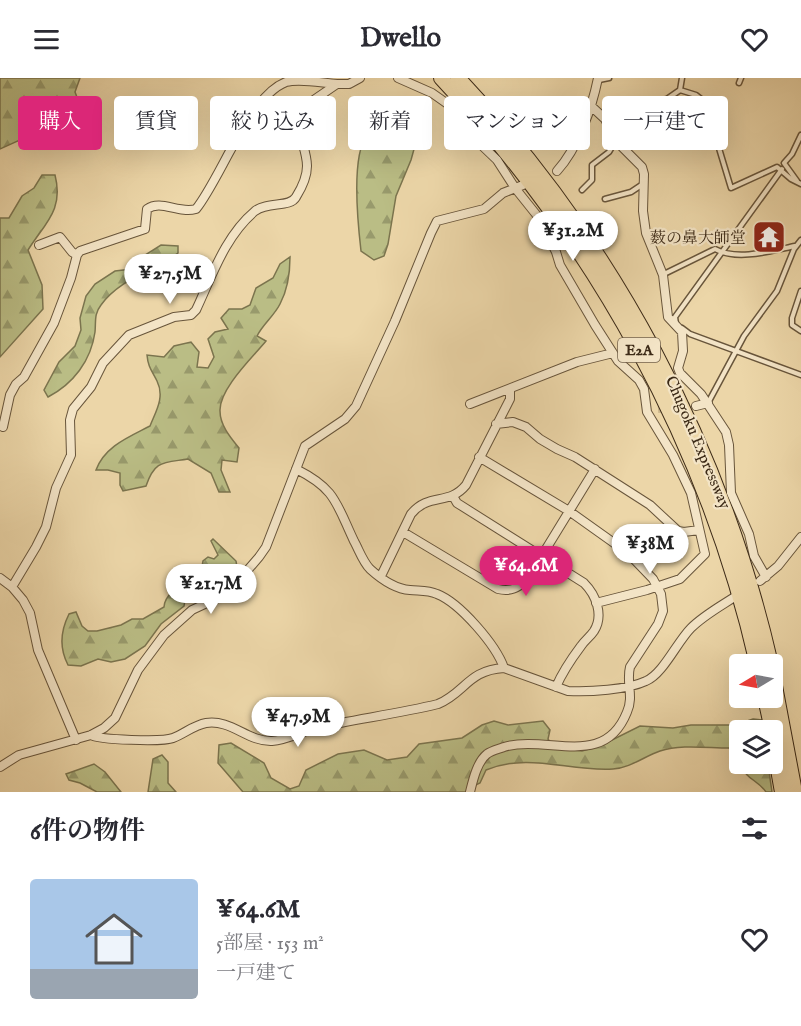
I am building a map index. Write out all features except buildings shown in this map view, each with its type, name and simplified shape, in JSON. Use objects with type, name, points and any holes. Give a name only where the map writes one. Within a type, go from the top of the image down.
[{"type":"highway","name":"Chugoku Expressway","points":[[441,78],[495,138],[542,198],[586,262],[637,346],[681,436],[705,495],[737,587],[755,654]]},
{"type":"highway","name":"Chugoku Expressway","points":[[458,78],[505,130],[567,209],[644,332],[693,428],[722,500],[752,588],[768,654]]},
{"type":"highway","points":[[779,708],[795,792]]},
{"type":"highway","points":[[779,774],[782,792]]},
{"type":"street","points":[[3,427],[10,394],[24,377],[54,323],[80,251],[145,229],[147,209],[152,206],[158,204],[183,211],[196,209],[238,136],[265,98],[278,86],[294,80],[349,84],[360,78]]},
{"type":"street","points":[[398,78],[432,93],[449,105],[474,138],[519,186],[539,218],[560,265],[613,353],[618,361],[639,380],[644,389],[647,412],[685,477],[697,511],[705,554],[680,579],[647,591],[596,603]]},
{"type":"street","points":[[557,171],[565,163],[573,147],[591,106],[598,79]]},
{"type":"street","points":[[12,587],[46,527],[56,488],[70,454],[72,445],[69,430],[73,409],[91,387],[103,363],[129,335],[174,317],[191,315],[196,310],[227,244],[255,211],[264,206],[292,202],[296,198],[307,166],[298,115],[308,102],[336,84]]},
{"type":"street","points":[[591,106],[602,119]]},
{"type":"street","points":[[625,150],[642,167],[644,174],[643,210],[646,233],[663,274],[668,317],[682,332],[683,351],[678,368],[708,403],[726,432],[729,446],[731,493],[749,534],[763,579],[778,566],[801,537]]},
{"type":"street","points":[[0,767],[19,755],[91,735],[115,718],[138,670],[164,635],[192,610],[218,599],[229,591],[266,547],[305,446],[345,419],[356,406],[430,233],[438,221],[484,209],[503,193],[519,186]]},
{"type":"street","points":[[39,245],[60,237],[77,255]]},
{"type":"street","points":[[470,404],[577,362],[613,353]]},
{"type":"street","points":[[381,576],[411,514],[417,507],[426,501],[453,496],[459,493],[465,485],[510,399],[510,390]]},
{"type":"street","points":[[696,406],[708,403]]},
{"type":"street","points":[[647,412],[658,409]]},
{"type":"street","points":[[496,424],[519,423],[557,449],[596,469],[650,505],[678,531],[699,530]]},
{"type":"street","points":[[470,792],[479,767],[487,754],[496,750],[509,746],[532,744],[590,747],[606,740],[627,714],[630,702],[631,686],[628,674],[630,667],[658,624],[663,611],[658,586],[628,553],[569,511],[480,457]]},
{"type":"street","points":[[296,469],[314,478],[328,489],[363,559],[370,568],[399,588],[439,594],[454,604],[475,625],[502,660],[504,668]]},
{"type":"street","points":[[403,532],[498,589],[507,591],[517,588],[527,579],[596,469]]},
{"type":"street","points":[[453,496],[457,502],[542,555],[591,590],[599,614],[596,629],[581,646],[556,687]]},
{"type":"street","points":[[0,578],[12,587],[30,613],[38,650],[76,740]]},
{"type":"street","points":[[91,735],[97,739],[124,738],[159,741],[172,738],[206,723],[219,723],[256,738],[270,741],[280,740],[306,730],[438,704],[447,700],[473,677],[494,668],[504,668],[556,687],[579,692],[631,686],[648,681],[693,626],[733,598]]},
{"type":"lane","points":[[598,79],[609,78]]},
{"type":"lane","points":[[671,96],[680,90],[682,78]]},
{"type":"lane","points":[[680,90],[696,94],[705,102],[731,188],[777,167],[800,184]]},
{"type":"lane","points":[[800,184],[784,164],[792,154],[801,135]]},
{"type":"lane","points":[[582,190],[592,180],[592,165],[610,150]]},
{"type":"lane","points":[[782,170],[675,317],[677,326],[690,334],[801,375]]},
{"type":"lane","points":[[605,199],[631,192],[644,183]]},
{"type":"lane","points":[[708,403],[744,336],[777,291],[796,246],[801,240]]},
{"type":"lane","points":[[663,274],[670,273],[681,265],[690,263],[715,249],[721,254],[752,253],[796,246]]},
{"type":"lane","points":[[801,291],[792,325],[801,331]]},
{"type":"green space","points":[[0,78],[80,78],[75,92],[77,96],[18,96],[18,141],[0,149]]},
{"type":"green space","points":[[361,150],[414,150],[396,196],[384,256],[374,260],[361,251],[357,191]]},
{"type":"green space","points":[[42,175],[55,175],[57,187],[57,198],[51,216],[28,250],[42,285],[43,309],[0,357],[0,218],[9,218],[22,196],[34,188]]},
{"type":"green space","points":[[161,245],[178,246],[178,253],[127,282],[108,296],[97,311],[93,343],[85,362],[73,378],[48,397],[44,390],[59,362],[75,346],[81,330],[80,318],[86,296],[95,284],[115,271],[132,269],[142,257]]},
{"type":"green space","points":[[290,257],[288,281],[283,298],[257,336],[266,341],[245,364],[221,402],[222,421],[239,448],[237,462],[222,460],[221,470],[230,492],[219,492],[211,473],[188,459],[161,464],[153,471],[146,486],[123,491],[120,485],[120,473],[96,470],[112,448],[150,426],[159,404],[160,393],[147,355],[164,357],[174,346],[191,342],[199,352],[197,367],[208,368],[214,357],[208,339],[215,332],[228,329],[221,318],[229,309],[242,309],[250,305],[256,288],[273,278],[280,264]]},
{"type":"green space","points":[[213,539],[236,561],[237,567],[183,595],[184,606],[161,624],[145,646],[125,659],[111,662],[98,659],[81,666],[68,665],[63,652],[62,640],[69,614],[76,612],[82,626],[88,631],[121,625],[132,619],[143,619],[164,607],[165,601],[173,591],[201,572],[203,561],[208,557],[214,559],[218,555],[211,541]]},
{"type":"green space","points":[[494,721],[508,725],[543,721],[550,730],[548,739],[554,748],[582,751],[600,746],[640,726],[673,728],[691,725],[729,725],[729,748],[668,749],[613,769],[534,763],[502,765],[486,770],[480,783],[467,789],[466,792],[243,792],[218,763],[219,745],[231,743],[264,763],[271,778],[290,789],[299,786],[306,770],[338,754],[364,750],[387,760],[407,757],[419,744],[462,738],[482,725]]},
{"type":"green space","points":[[162,755],[168,762],[168,783],[176,792],[148,792],[153,759]]},
{"type":"green space","points":[[94,764],[105,772],[121,792],[97,792],[69,780],[66,774]]},
{"type":"green space","points":[[747,774],[769,774],[772,792],[766,792]]},
{"type":"tunnel","points":[[658,409],[696,406]]},
{"type":"place","name":"薮の鼻大師堂","points":[[769,237]]}]
